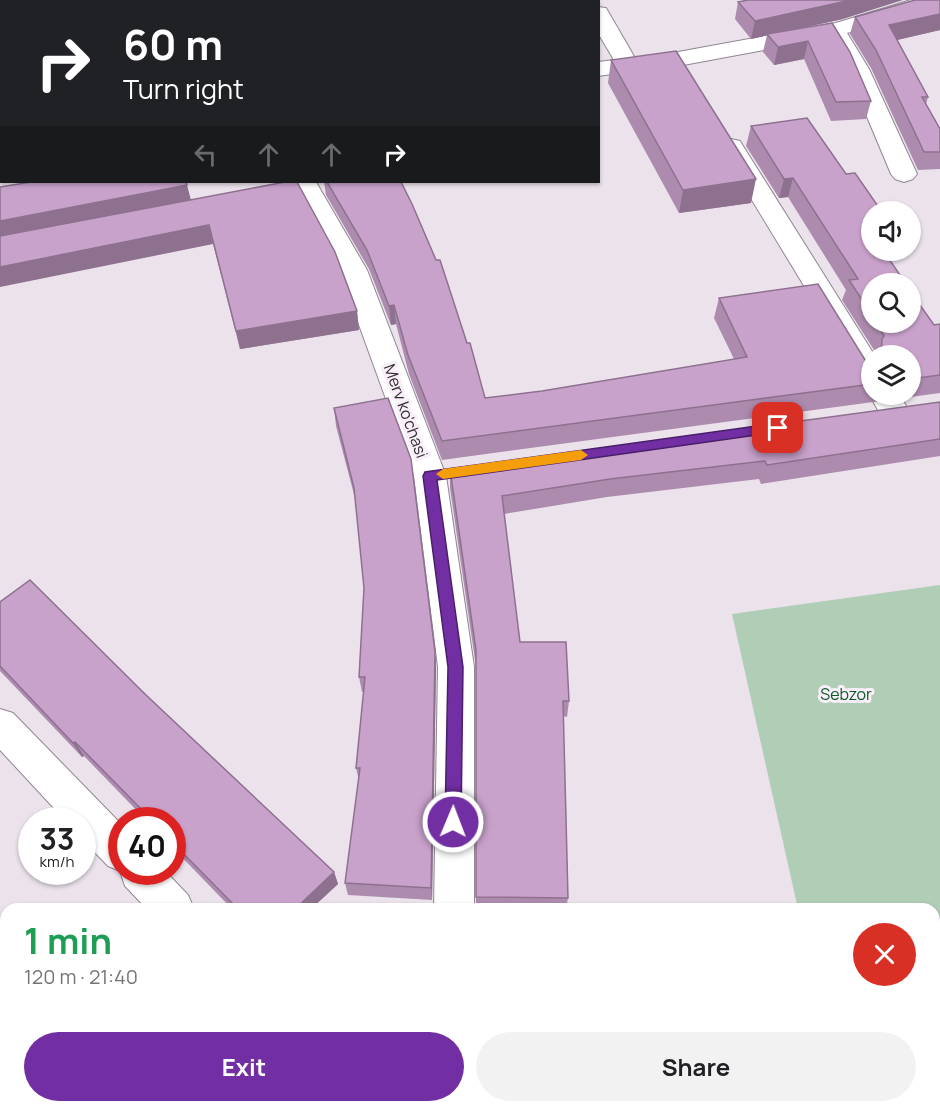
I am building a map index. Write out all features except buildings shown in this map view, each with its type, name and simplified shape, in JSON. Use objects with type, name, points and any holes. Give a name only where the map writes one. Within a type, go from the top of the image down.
[{"type":"street","points":[[600,69],[628,65],[684,69],[906,10],[932,0]]},
{"type":"street","points":[[600,16],[628,65]]},
{"type":"street","points":[[834,29],[858,69],[904,174]]},
{"type":"street","points":[[721,130],[861,357]]},
{"type":"street","name":"Merv ko'chasi","points":[[305,183],[353,270],[441,474],[456,667],[454,903]]},
{"type":"street","points":[[859,416],[898,405]]},
{"type":"street","points":[[0,725],[108,839]]},
{"type":"street","points":[[151,885],[168,903]]},
{"type":"green space","name":"Sebzor","points":[[940,585],[940,903],[797,903],[732,614]]},
{"type":"slow traffic","points":[[443,474],[581,455]]},
{"type":"route","points":[[453,822],[456,667],[430,476],[778,428]]}]
